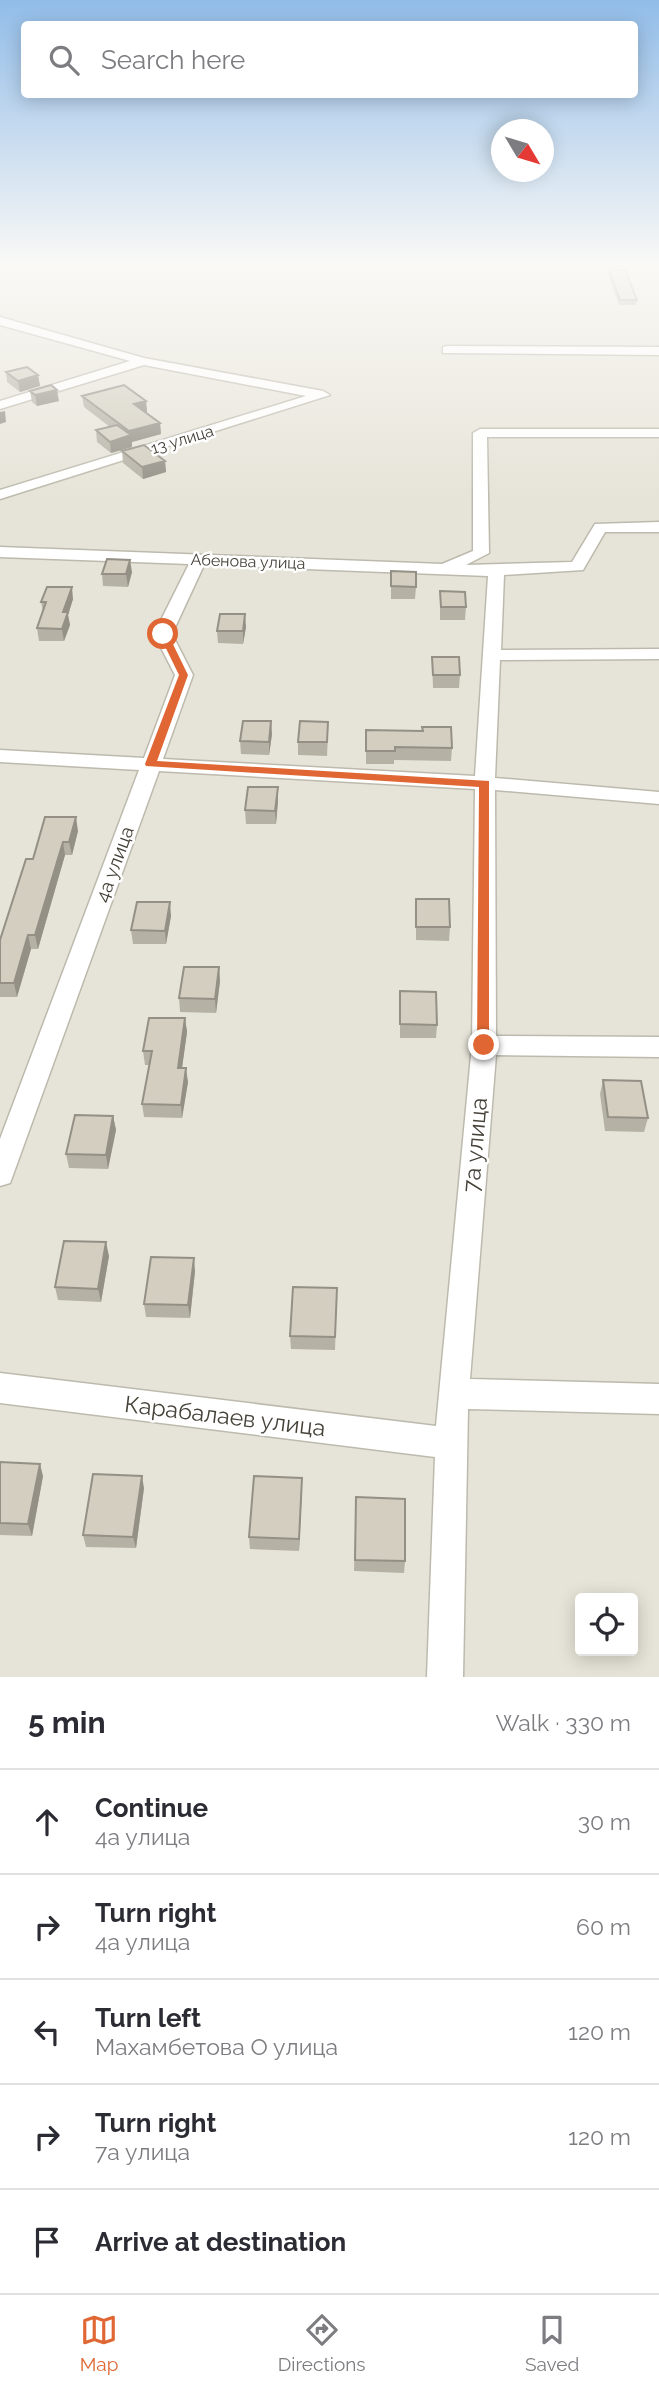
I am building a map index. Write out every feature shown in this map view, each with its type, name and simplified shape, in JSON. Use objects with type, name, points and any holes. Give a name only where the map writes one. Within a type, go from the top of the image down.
[{"type":"street","points":[[72,341],[142,361]]},
{"type":"street","points":[[447,350],[659,351]]},
{"type":"street","points":[[0,405],[142,361]]},
{"type":"street","name":"13 улица","points":[[0,495],[323,395],[142,361]]},
{"type":"street","points":[[442,569],[481,553],[480,433],[659,433]]},
{"type":"street","name":"Абенова улица","points":[[0,552],[496,571],[577,567],[600,527],[659,527]]},
{"type":"street","name":"4а улица","points":[[0,1175],[184,675],[163,634],[200,559]]},
{"type":"street","name":"7а улица","points":[[445,1677],[453,1394],[484,1045],[485,783],[496,571]]},
{"type":"street","points":[[491,655],[659,654]]},
{"type":"street","points":[[0,757],[485,783],[659,798]]},
{"type":"street","points":[[484,1045],[659,1047]]},
{"type":"street","name":"Карабалаев улица","points":[[0,1388],[450,1443]]},
{"type":"street","points":[[453,1394],[659,1399]]},
{"type":"shaded area","points":[[0,341],[659,341],[659,1677],[0,1677]]},
{"type":"building","points":[[27,367],[38,375],[18,381],[6,372]]},
{"type":"building","points":[[51,385],[57,390],[35,395],[30,391]]},
{"type":"building","points":[[124,385],[146,401],[134,404],[160,423],[129,431],[82,396]]},
{"type":"building","points":[[117,425],[131,435],[110,442],[96,430]]},
{"type":"building","points":[[144,445],[165,461],[142,467],[122,451]]},
{"type":"building","points":[[107,559],[130,560],[126,574],[102,574]]},
{"type":"building","points":[[391,571],[416,572],[416,587],[391,586]]},
{"type":"building","points":[[47,587],[72,587],[63,612],[68,612],[62,629],[37,628],[46,602],[41,602]]},
{"type":"building","points":[[440,591],[465,592],[466,607],[441,607]]},
{"type":"building","points":[[220,614],[245,614],[243,631],[217,631]]},
{"type":"building","points":[[432,657],[459,657],[460,675],[433,675]]},
{"type":"building","points":[[243,721],[271,721],[269,742],[240,741]]},
{"type":"building","points":[[300,721],[328,722],[327,742],[298,742]]},
{"type":"building","points":[[422,727],[451,727],[452,748],[395,747],[395,751],[366,751],[366,730],[423,731]]},
{"type":"building","points":[[248,787],[278,787],[275,811],[245,810]]},
{"type":"building","points":[[45,817],[76,817],[69,842],[63,842],[35,935],[28,935],[14,983],[0,983],[0,940],[26,859],[33,859]]},
{"type":"building","points":[[416,899],[449,899],[450,927],[416,927]]},
{"type":"building","points":[[137,902],[170,902],[165,931],[131,930]]},
{"type":"building","points":[[184,967],[219,967],[215,999],[179,998]]},
{"type":"building","points":[[400,991],[436,992],[437,1025],[400,1024]]},
{"type":"building","points":[[149,1018],[185,1018],[178,1068],[186,1068],[181,1105],[142,1104],[152,1051],[143,1051]]},
{"type":"building","points":[[603,1080],[641,1081],[648,1118],[608,1117]]},
{"type":"building","points":[[75,1115],[113,1116],[106,1155],[66,1154]]},
{"type":"building","points":[[64,1241],[106,1242],[98,1289],[55,1287]]},
{"type":"building","points":[[151,1257],[194,1258],[188,1305],[144,1304]]},
{"type":"building","points":[[293,1287],[337,1288],[335,1337],[290,1336]]},
{"type":"building","points":[[0,1462],[40,1464],[28,1524],[0,1523]]},
{"type":"building","points":[[93,1474],[142,1476],[133,1537],[83,1535]]},
{"type":"building","points":[[254,1476],[302,1478],[299,1539],[249,1537]]},
{"type":"building","points":[[356,1497],[405,1499],[405,1561],[355,1560]]},
{"type":"route","points":[[163,634],[184,675],[150,764],[485,783],[484,1045]]}]
